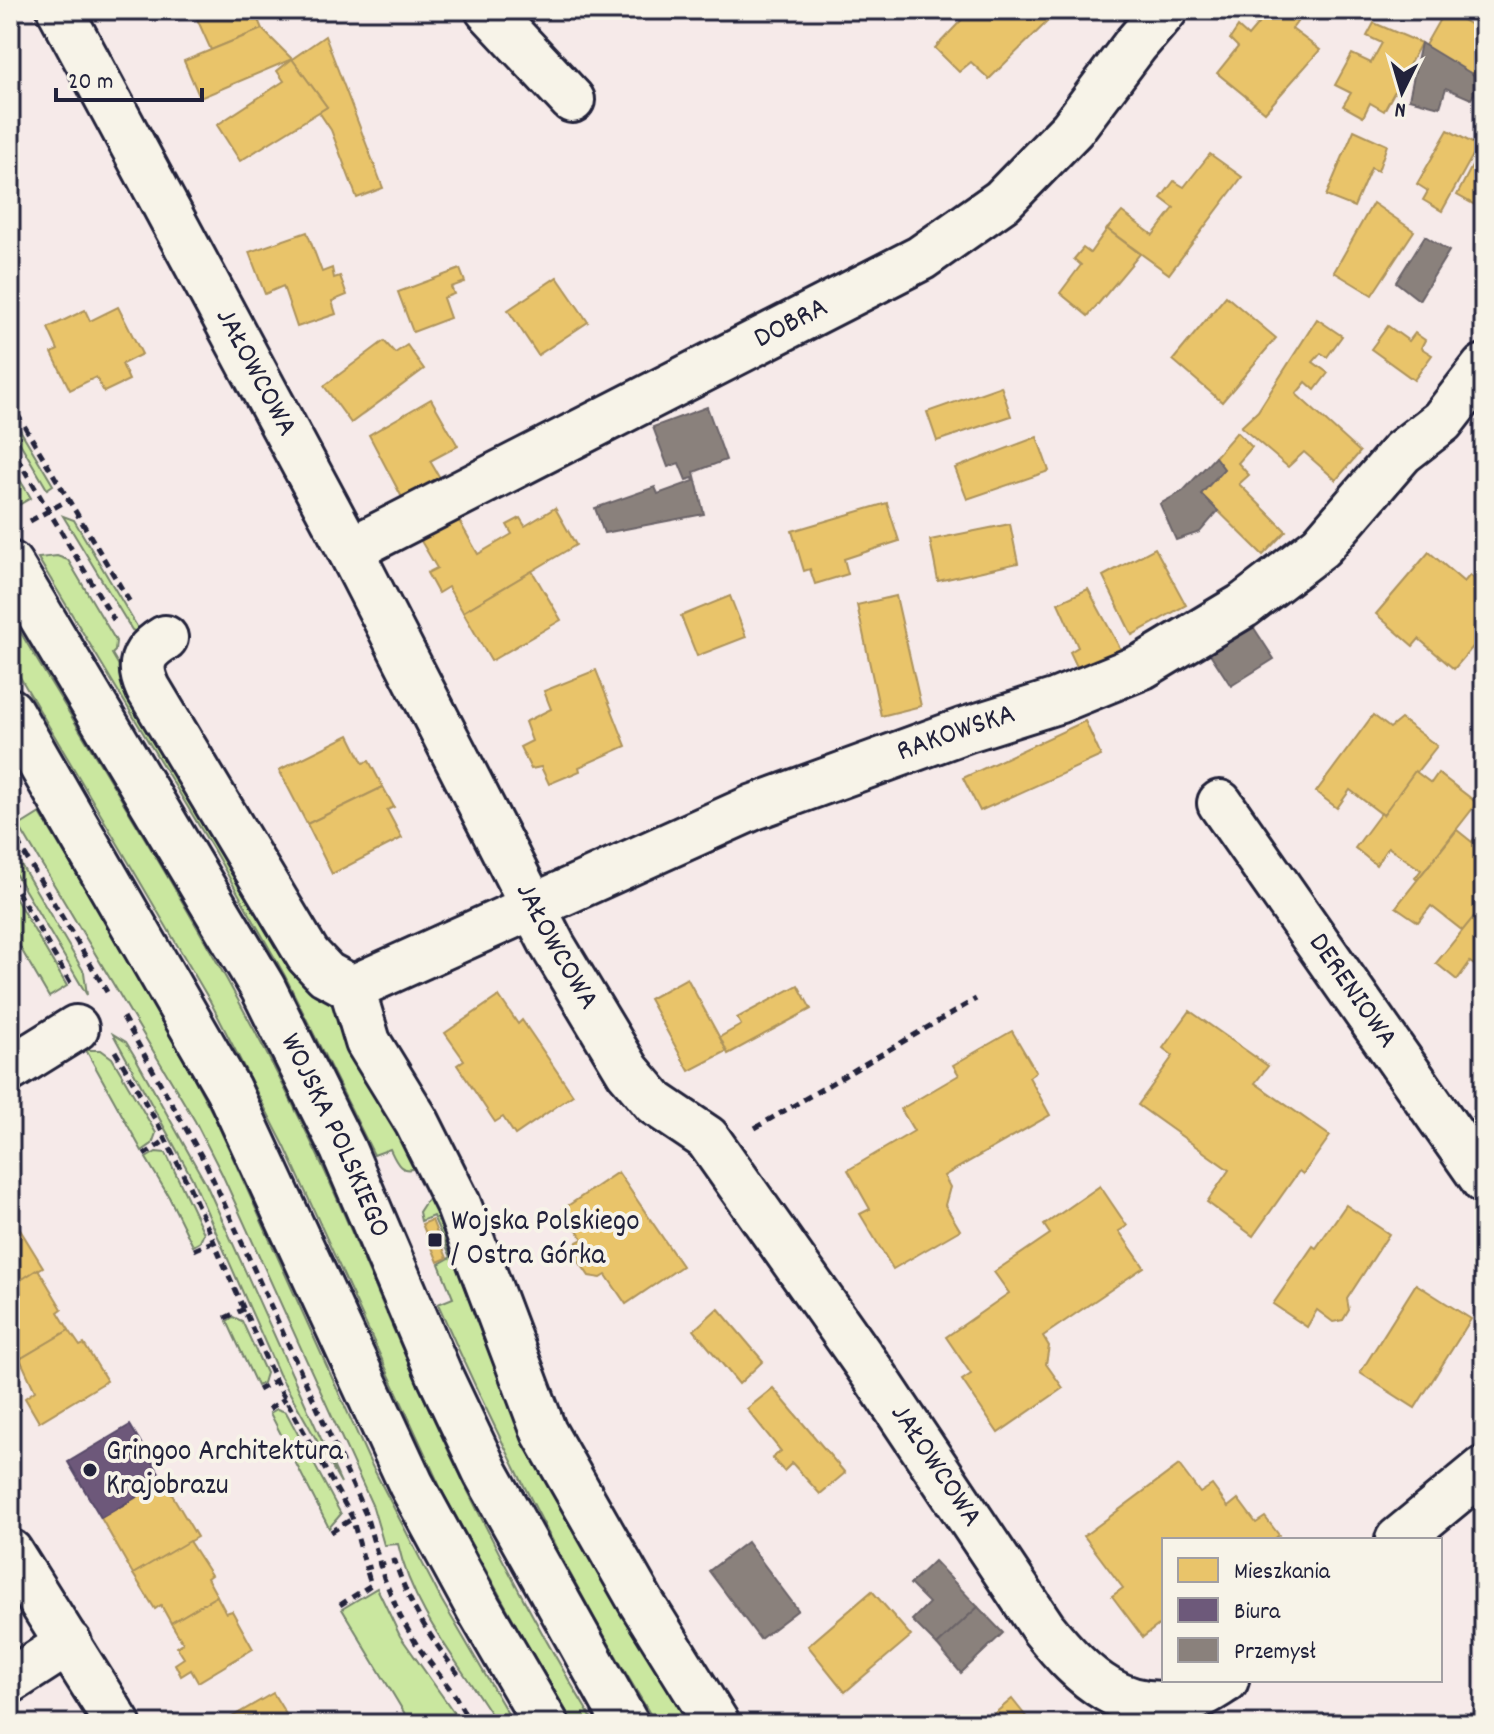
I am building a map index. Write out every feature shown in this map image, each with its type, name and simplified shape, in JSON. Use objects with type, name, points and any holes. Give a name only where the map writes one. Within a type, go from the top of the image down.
[{"type":"street","name":"JAŁOWCOWA","points":[[60,10],[350,550],[553,946],[628,1071],[655,1103],[707,1138],[874,1375],[1043,1628],[1072,1664],[1097,1685],[1129,1699],[1159,1705],[1195,1697],[1222,1682]]},
{"type":"street","points":[[488,10],[572,100]]},
{"type":"street","name":"DOBRA","points":[[350,550],[921,258],[1002,201],[1072,129],[1165,10]]},
{"type":"street","name":"RAKOWSKA","points":[[352,988],[754,807],[965,730],[1099,686],[1143,666],[1243,606],[1321,546],[1402,452],[1442,421],[1484,367]]},
{"type":"street","name":"WOJSKA POLSKIEGO","points":[[15,546],[263,988],[343,1149],[440,1376],[486,1473],[626,1724]]},
{"type":"street","points":[[154,648],[141,669],[148,688],[308,955],[326,974],[352,988],[368,1042],[417,1122],[458,1204],[544,1432],[641,1602],[717,1724]]},
{"type":"street","points":[[10,711],[228,1089],[411,1484],[546,1724]]},
{"type":"street","name":"DERENIOWA","points":[[1220,803],[1484,1181]]},
{"type":"street","points":[[10,1069],[86,1023]]},
{"type":"street","points":[[1400,1538],[1484,1469]]},
{"type":"street","points":[[10,1552],[118,1724]]},
{"type":"street","points":[[10,1681],[69,1643]]},
{"type":"path","points":[[10,402],[68,500],[48,511],[15,546]]},
{"type":"path","points":[[10,446],[127,642],[154,648]]},
{"type":"path","points":[[10,830],[115,1004]]},
{"type":"path","points":[[10,879],[72,985],[86,1023],[115,1051],[166,1140],[276,1380],[352,1519],[371,1585],[340,1605]]},
{"type":"path","points":[[716,1151],[976,999]]},
{"type":"path","points":[[121,1015],[207,1166],[366,1515],[389,1591],[407,1629],[454,1694],[471,1724]]},
{"type":"path","points":[[144,1155],[166,1140]]},
{"type":"path","points":[[194,1250],[214,1241]]},
{"type":"path","points":[[225,1318],[244,1309]]},
{"type":"path","points":[[258,1390],[276,1380]]},
{"type":"path","points":[[269,1409],[286,1398]]},
{"type":"path","points":[[331,1532],[352,1519]]},
{"type":"path","points":[[366,1568],[395,1561],[403,1587],[425,1629],[462,1679]]},
{"type":"green space","points":[[10,413],[53,485],[47,489],[10,426]]},
{"type":"green space","points":[[10,464],[31,498],[10,510]]},
{"type":"green space","points":[[63,516],[74,520],[142,635],[132,630]]},
{"type":"green space","points":[[57,556],[68,560],[116,641],[112,654],[305,981],[336,1010],[345,1045],[417,1167],[403,1168],[390,1149],[374,1155],[285,976],[213,849],[38,558]]},
{"type":"green space","points":[[10,615],[170,880],[282,1083],[472,1499],[543,1635],[595,1724],[574,1724],[442,1491],[285,1147],[210,1001],[10,660]]},
{"type":"green space","points":[[40,813],[157,1008],[214,1116],[370,1462],[442,1601],[514,1724],[497,1724],[427,1616],[405,1569],[398,1544],[384,1545],[373,1507],[222,1174],[195,1121],[19,826]]},
{"type":"green space","points":[[10,846],[84,972],[87,995],[10,865]]},
{"type":"green space","points":[[10,889],[67,986],[49,997],[10,930]]},
{"type":"green space","points":[[113,1034],[126,1042],[206,1184],[341,1483],[279,1374],[192,1178]]},
{"type":"green space","points":[[86,1050],[101,1050],[112,1058],[156,1133],[152,1144],[142,1151]]},
{"type":"green space","points":[[156,1152],[166,1153],[204,1233],[200,1242],[193,1246],[146,1158]]},
{"type":"green space","points":[[430,1195],[512,1412],[560,1503],[688,1724],[656,1724],[568,1570],[488,1412],[438,1304],[453,1298],[439,1264],[451,1257],[433,1216],[421,1221],[419,1212]]},
{"type":"green space","points":[[233,1317],[242,1321],[266,1373],[263,1383],[257,1386],[227,1321]]},
{"type":"green space","points":[[277,1409],[286,1412],[341,1514],[329,1528],[270,1413]]},
{"type":"green space","points":[[377,1588],[400,1636],[462,1724],[411,1724],[342,1609]]},
{"type":"building: Mieszkania","points":[[193,10],[254,10],[262,29],[211,50]]},
{"type":"building: Mieszkania","points":[[606,10],[630,10],[617,22]]},
{"type":"building: Mieszkania","points":[[971,10],[1049,10],[1054,15],[989,79],[971,62],[959,72],[935,48]]},
{"type":"building: Mieszkania","points":[[1270,10],[1289,10],[1300,18],[1292,29],[1320,50],[1265,112],[1217,73],[1238,47],[1230,39],[1238,27],[1248,36]]},
{"type":"building: Mieszkania","points":[[1445,10],[1477,28],[1484,23],[1482,80],[1424,47]]},
{"type":"building: Mieszkania","points":[[1374,23],[1421,43],[1384,111],[1370,103],[1363,117],[1343,106],[1351,93],[1335,85],[1352,54],[1371,63],[1382,43],[1367,36]]},
{"type":"building: Mieszkania","points":[[262,29],[292,59],[200,98],[184,61]]},
{"type":"building: Mieszkania","points":[[325,36],[383,188],[357,198],[331,130],[319,112],[327,107],[292,59]]},
{"type":"building: Mieszkania","points":[[292,59],[327,107],[240,161],[217,125],[284,81],[277,71]]},
{"type":"building: Mieszkania","points":[[1354,130],[1387,145],[1378,171],[1371,168],[1354,207],[1326,196]]},
{"type":"building: Mieszkania","points":[[1448,130],[1478,146],[1442,211],[1423,200],[1428,191],[1417,184]]},
{"type":"building: Mieszkania","points":[[1484,143],[1484,221],[1478,217],[1482,209],[1457,195]]},
{"type":"building: Mieszkania","points":[[1210,154],[1242,177],[1169,274],[1107,229],[1122,212],[1153,235],[1174,208],[1161,198],[1174,181],[1184,187]]},
{"type":"building: Mieszkania","points":[[1373,203],[1414,231],[1372,295],[1334,272]]},
{"type":"building: Mieszkania","points":[[1107,229],[1140,254],[1088,316],[1060,293],[1081,265],[1074,259],[1083,248],[1090,253]]},
{"type":"building: Mieszkania","points":[[307,232],[322,272],[332,268],[334,278],[340,276],[347,295],[332,301],[336,314],[297,327],[283,286],[265,294],[249,252]]},
{"type":"building: Mieszkania","points":[[460,269],[465,282],[451,287],[454,294],[443,298],[450,318],[413,332],[398,292]]},
{"type":"building: Mieszkania","points":[[557,277],[588,322],[538,355],[508,310]]},
{"type":"building: Mieszkania","points":[[1226,296],[1276,338],[1222,402],[1173,360]]},
{"type":"building: Mieszkania","points":[[118,307],[142,354],[122,364],[129,380],[104,392],[96,377],[70,390],[52,353],[58,350],[48,328],[85,310],[90,321]]},
{"type":"building: Mieszkania","points":[[1317,319],[1342,336],[1327,357],[1321,353],[1313,362],[1328,373],[1315,390],[1306,382],[1296,394],[1360,452],[1336,480],[1304,452],[1288,467],[1241,427],[1258,411]]},
{"type":"building: Mieszkania","points":[[1388,326],[1409,341],[1415,333],[1425,340],[1421,348],[1432,355],[1414,380],[1371,349]]},
{"type":"building: Mieszkania","points":[[384,341],[395,353],[407,345],[424,369],[351,423],[324,386]]},
{"type":"building: Mieszkania","points":[[1001,386],[1011,416],[937,441],[927,412]]},
{"type":"building: Mieszkania","points":[[431,399],[458,446],[430,461],[443,483],[406,505],[369,435]]},
{"type":"building: Mieszkania","points":[[1237,432],[1252,447],[1238,463],[1249,475],[1239,484],[1286,531],[1263,555],[1201,494],[1224,469],[1215,457]]},
{"type":"building: Mieszkania","points":[[1037,437],[1049,471],[967,499],[955,468]]},
{"type":"building: Mieszkania","points":[[887,503],[899,541],[844,559],[848,574],[815,584],[810,569],[804,571],[792,531]]},
{"type":"building: Mieszkania","points":[[555,508],[576,545],[463,612],[448,587],[438,593],[427,573],[437,568],[415,531],[453,510],[478,554],[512,534],[507,525],[520,518],[525,526]]},
{"type":"building: Mieszkania","points":[[1010,524],[1018,563],[938,581],[930,540]]},
{"type":"building: Mieszkania","points":[[1155,548],[1186,605],[1132,635],[1103,576]]},
{"type":"building: Mieszkania","points":[[1429,552],[1464,582],[1470,575],[1484,587],[1484,634],[1454,669],[1419,639],[1413,646],[1376,614]]},
{"type":"building: Mieszkania","points":[[532,571],[561,620],[491,661],[463,612]]},
{"type":"building: Mieszkania","points":[[1088,589],[1121,650],[1078,669],[1070,652],[1078,647],[1058,603]]},
{"type":"building: Mieszkania","points":[[730,596],[746,637],[697,656],[681,616]]},
{"type":"building: Mieszkania","points":[[896,596],[921,706],[881,716],[857,605]]},
{"type":"building: Mieszkania","points":[[596,670],[626,746],[549,784],[541,767],[531,769],[520,747],[532,741],[525,722],[551,709],[544,691]]},
{"type":"building: Mieszkania","points":[[1373,715],[1390,728],[1401,719],[1437,746],[1383,815],[1350,790],[1337,808],[1316,792]]},
{"type":"building: Mieszkania","points":[[1085,721],[1101,756],[980,811],[963,778]]},
{"type":"building: Mieszkania","points":[[349,735],[363,763],[369,761],[383,787],[307,824],[279,770]]},
{"type":"building: Mieszkania","points":[[1415,771],[1431,783],[1438,773],[1477,803],[1417,880],[1415,878],[1421,870],[1388,847],[1376,865],[1355,848]]},
{"type":"building: Mieszkania","points":[[383,787],[394,807],[387,810],[402,838],[332,874],[307,824]]},
{"type":"building: Mieszkania","points":[[1457,830],[1472,842],[1479,831],[1484,834],[1484,904],[1463,931],[1431,906],[1418,922],[1396,907]]},
{"type":"building: Mieszkania","points":[[1484,904],[1484,972],[1470,962],[1457,980],[1436,963]]},
{"type":"building: Mieszkania","points":[[687,978],[727,1051],[689,1071],[649,999]]},
{"type":"building: Mieszkania","points":[[798,985],[811,1009],[728,1054],[720,1037],[741,1025],[737,1018]]},
{"type":"building: Mieszkania","points":[[499,996],[518,1024],[522,1020],[573,1095],[515,1135],[503,1117],[495,1122],[457,1065],[464,1060],[445,1033]]},
{"type":"building: Mieszkania","points":[[1190,1011],[1268,1066],[1255,1083],[1330,1136],[1303,1174],[1299,1171],[1253,1236],[1207,1202],[1229,1170],[1138,1105],[1173,1056],[1163,1048]]},
{"type":"building: Mieszkania","points":[[1012,1031],[1036,1072],[1029,1077],[1050,1115],[944,1176],[950,1187],[945,1205],[960,1230],[893,1269],[860,1214],[870,1209],[848,1170],[914,1131],[901,1109],[959,1075],[953,1065]]},
{"type":"building: Mieszkania","points":[[618,1172],[682,1266],[626,1304],[606,1275],[601,1278],[589,1276],[574,1254],[577,1242],[583,1239],[563,1209]]},
{"type":"building: Mieszkania","points":[[1100,1186],[1127,1226],[1119,1231],[1144,1267],[1043,1336],[1049,1346],[1046,1364],[1063,1388],[998,1433],[962,1380],[971,1374],[946,1337],[1009,1293],[994,1272],[1050,1234],[1044,1225]]},
{"type":"building: Mieszkania","points":[[1346,1205],[1389,1234],[1347,1299],[1349,1310],[1343,1320],[1333,1322],[1317,1310],[1307,1327],[1273,1304]]},
{"type":"building: Mieszkania","points":[[432,1220],[447,1258],[438,1262],[422,1224]]},
{"type":"building: Mieszkania","points":[[10,1226],[13,1231],[19,1228],[43,1267],[10,1287]]},
{"type":"building: Mieszkania","points":[[38,1269],[62,1309],[58,1312],[69,1330],[20,1359],[10,1342],[10,1287]]},
{"type":"building: Mieszkania","points":[[1416,1284],[1471,1319],[1415,1408],[1360,1373]]},
{"type":"building: Mieszkania","points":[[718,1308],[763,1361],[739,1384],[694,1330]]},
{"type":"building: Mieszkania","points":[[69,1330],[80,1346],[84,1344],[107,1381],[39,1422],[25,1398],[35,1391],[20,1359]]},
{"type":"building: Mieszkania","points":[[773,1388],[845,1473],[820,1494],[792,1463],[784,1471],[772,1458],[781,1451],[747,1409]]},
{"type":"building: Mieszkania","points":[[1179,1465],[1200,1493],[1212,1485],[1228,1507],[1238,1499],[1256,1523],[1265,1517],[1279,1535],[1275,1538],[1162,1538],[1162,1623],[1143,1637],[1112,1596],[1123,1588],[1084,1536]]},
{"type":"building: Mieszkania","points":[[164,1481],[197,1537],[133,1574],[101,1518]]},
{"type":"building: Mieszkania","points":[[189,1541],[211,1575],[207,1578],[217,1596],[171,1623],[161,1605],[155,1609],[133,1574]]},
{"type":"building: Mieszkania","points":[[872,1591],[911,1636],[845,1692],[808,1646]]},
{"type":"building: Mieszkania","points":[[217,1596],[226,1613],[232,1611],[253,1649],[198,1682],[191,1670],[181,1676],[175,1664],[184,1658],[177,1647],[183,1643],[171,1623]]},
{"type":"building: Mieszkania","points":[[273,1693],[292,1724],[220,1724]]},
{"type":"building: Mieszkania","points":[[1012,1699],[1028,1719],[1022,1724],[982,1724]]},
{"type":"building: Biura","points":[[130,1425],[164,1481],[101,1518],[68,1462]]},
{"type":"building: Przemysł","points":[[1421,43],[1482,80],[1471,99],[1446,88],[1440,107],[1409,99]]},
{"type":"building: Przemysł","points":[[1425,236],[1449,251],[1419,300],[1396,282]]},
{"type":"building: Przemysł","points":[[707,407],[726,460],[694,472],[704,514],[604,533],[595,508],[655,487],[658,494],[694,481],[693,478],[686,480],[679,463],[668,467],[653,427]]},
{"type":"building: Przemysł","points":[[1215,457],[1224,469],[1201,494],[1218,511],[1200,532],[1176,540],[1160,504],[1183,491]]},
{"type":"building: Przemysł","points":[[1252,625],[1274,659],[1231,686],[1209,652]]},
{"type":"building: Przemysł","points":[[747,1542],[798,1610],[760,1639],[709,1571]]},
{"type":"building: Przemysł","points":[[934,1561],[978,1607],[937,1645],[912,1620],[929,1603],[910,1584]]},
{"type":"building: Przemysł","points":[[978,1607],[1003,1633],[961,1673],[937,1645]]},
{"type":"place","name":"Wojska Polskiego / Ostra Górka","points":[[435,1240]]},
{"type":"place","name":"Gringoo Architektura Krajobrazu","points":[[90,1470]]}]
